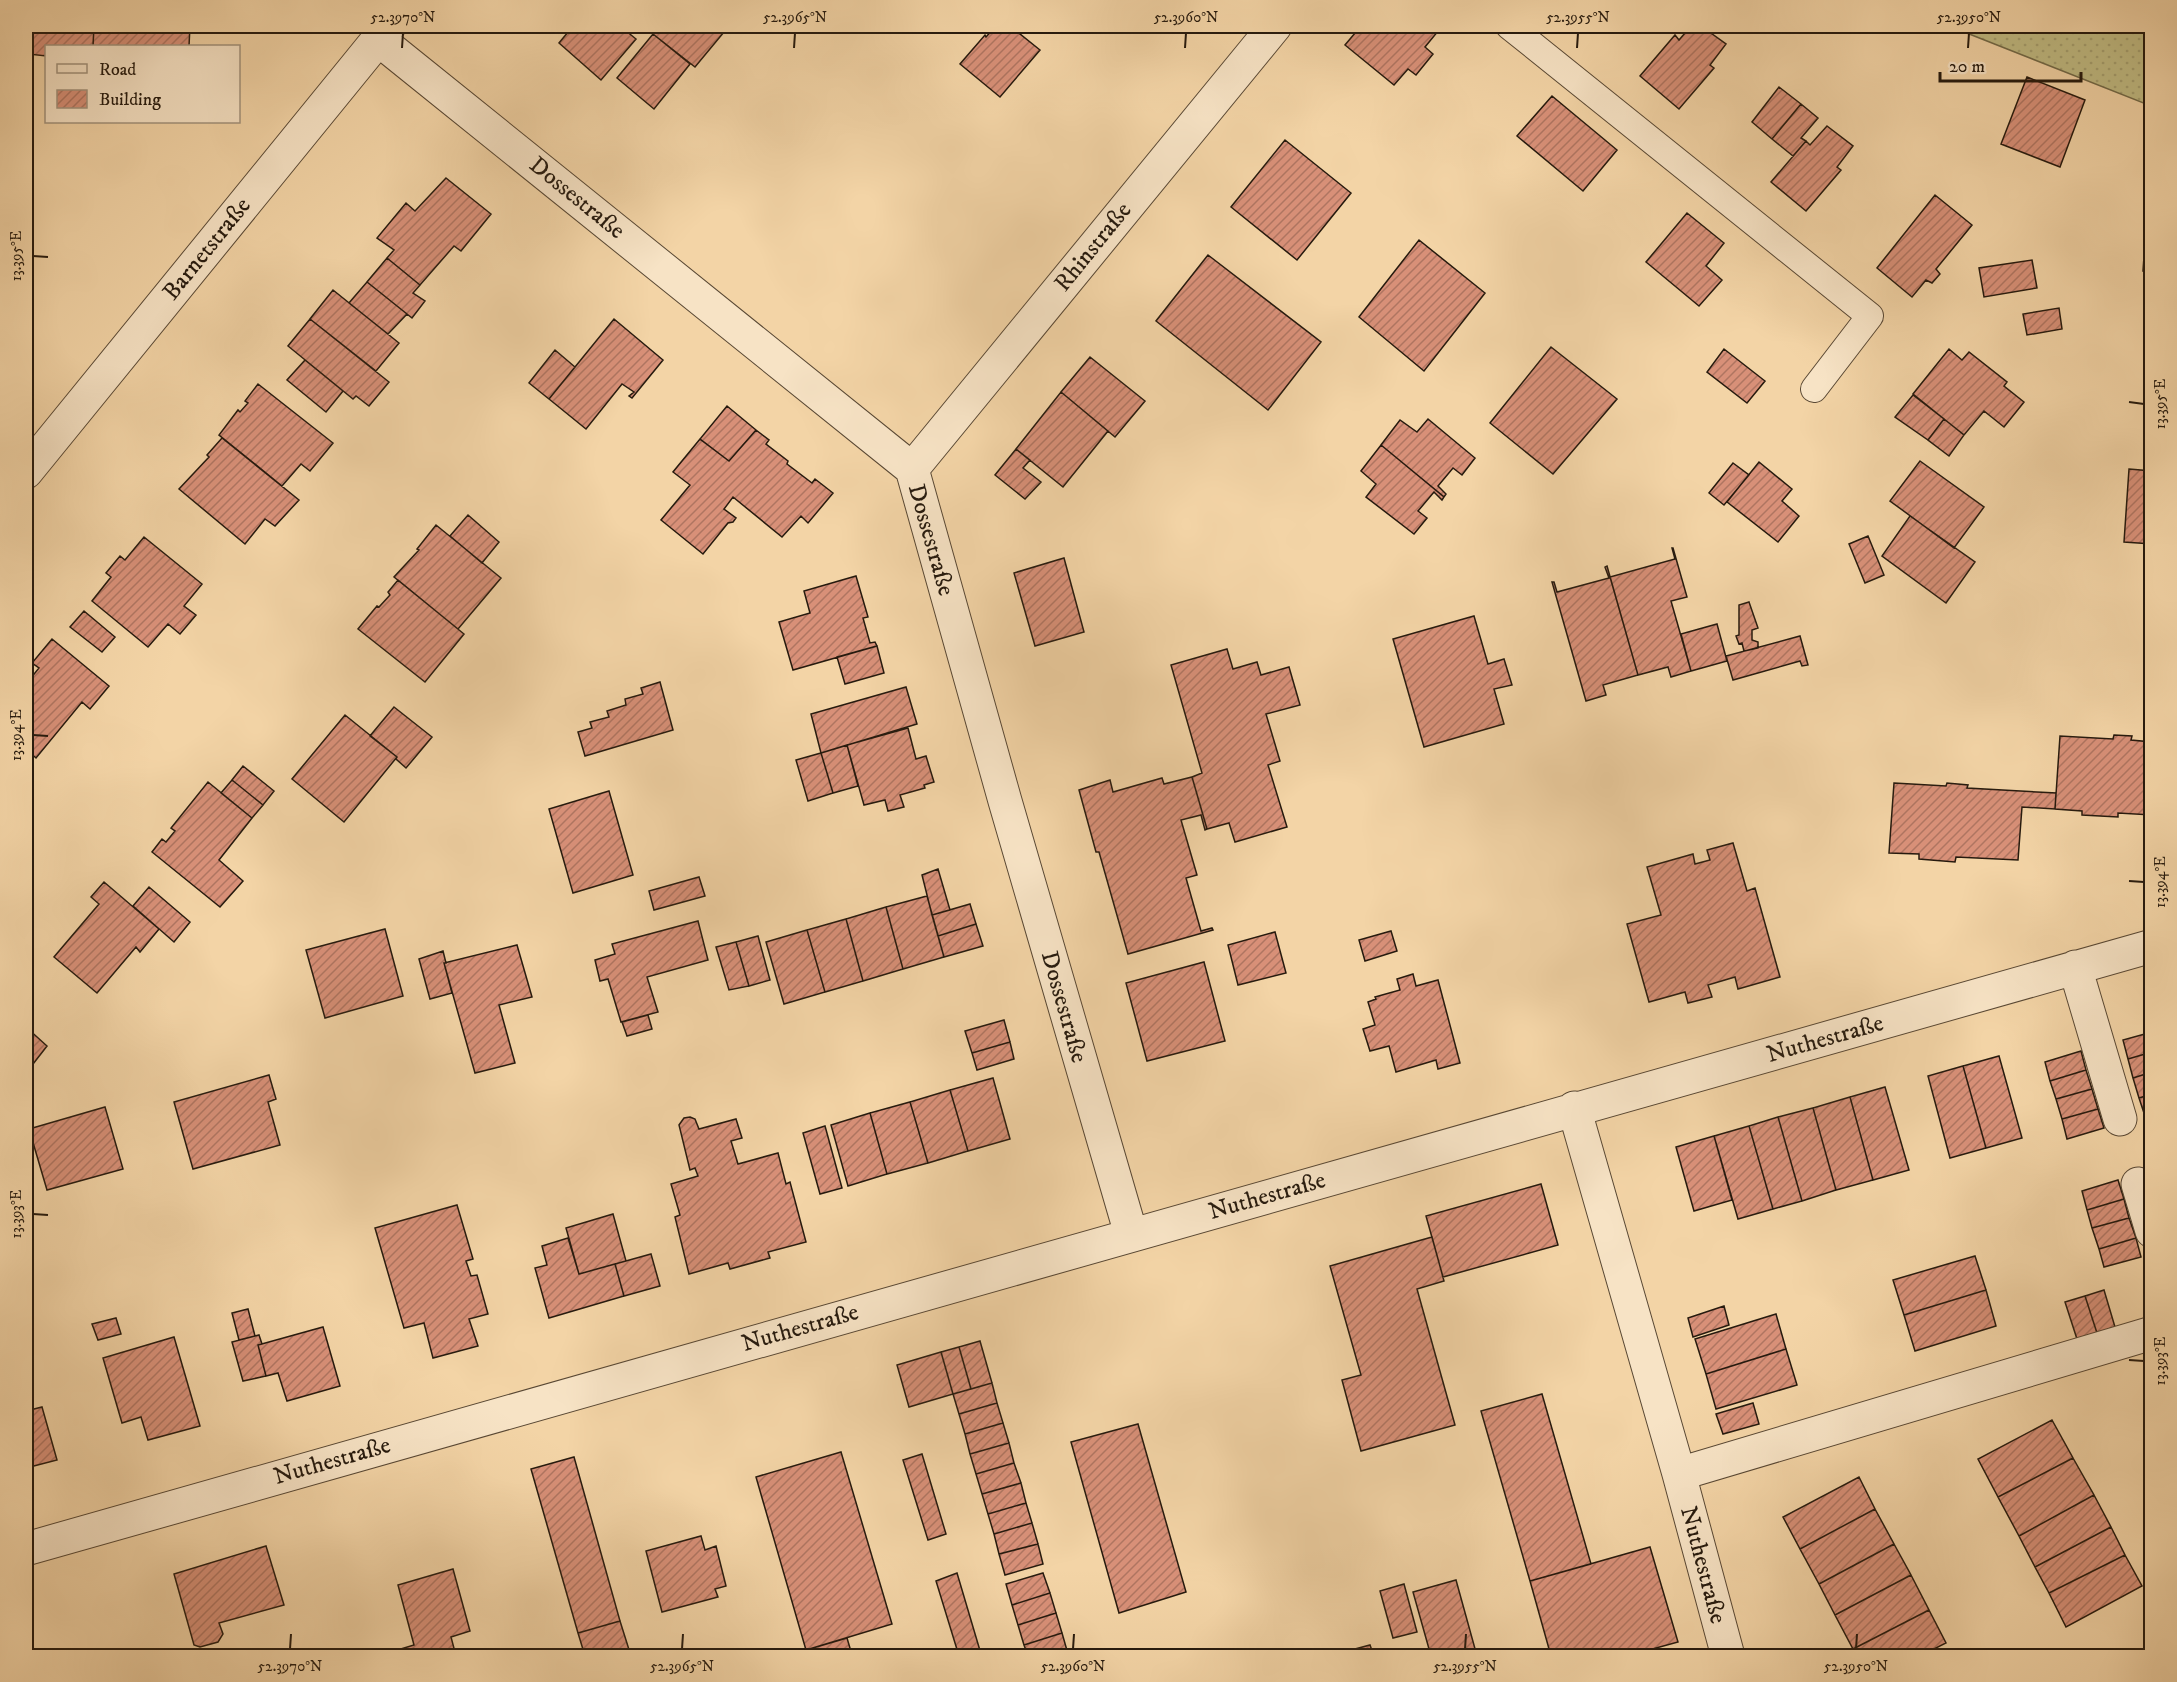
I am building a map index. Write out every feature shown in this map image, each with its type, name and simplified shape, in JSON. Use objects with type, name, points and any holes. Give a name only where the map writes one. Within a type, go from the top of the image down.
[{"type":"street","name":"Rhinstraße","points":[[912,469],[1275,26]]},
{"type":"street","name":"Dossestraße","points":[[383,32],[912,469],[1131,1234]]},
{"type":"street","name":"Barnetstraße","points":[[26,472],[383,32]]},
{"type":"street","name":"Nuthestraße","points":[[26,1549],[2151,946]]},
{"type":"street","points":[[2075,967],[2120,1119]]},
{"type":"street","name":"Nuthestraße","points":[[1574,1108],[1679,1474],[1728,1656]]},
{"type":"street","points":[[2138,1184],[2151,1231]]},
{"type":"street","name":"Nuthestraße","points":[[1679,1474],[2151,1333]]},
{"type":"lane","points":[[1509,26],[1870,316],[1814,389]]},
{"type":"shaded area","points":[[1949,26],[2141,26],[2151,30],[2151,106]]},
{"type":"building","points":[[26,26],[94,26],[93,45],[45,45],[45,56],[29,54],[29,58],[26,58]]},
{"type":"building","points":[[94,26],[190,26],[189,45],[93,45]]},
{"type":"building","points":[[573,26],[620,26],[636,39],[601,80],[559,43]]},
{"type":"building","points":[[660,26],[729,26],[695,67],[653,34]]},
{"type":"building","points":[[996,26],[1010,26],[1040,50],[1000,97],[960,64]]},
{"type":"building","points":[[1361,26],[1433,26],[1439,30],[1425,47],[1433,54],[1416,75],[1408,69],[1394,85],[1345,45]]},
{"type":"building","points":[[1691,26],[1701,26],[1726,44],[1710,65],[1714,68],[1679,109],[1640,76],[1675,35],[1679,40]]},
{"type":"building","points":[[653,34],[690,64],[654,109],[617,78]]},
{"type":"building","points":[[2027,77],[2085,100],[2060,167],[2001,144]]},
{"type":"building","points":[[1779,87],[1801,104],[1772,139],[1752,122]]},
{"type":"building","points":[[1552,96],[1617,150],[1583,191],[1517,136]]},
{"type":"building","points":[[1801,104],[1818,118],[1801,138],[1806,141],[1793,156],[1772,139]]},
{"type":"building","points":[[1827,126],[1853,146],[1837,167],[1841,170],[1806,211],[1771,182],[1806,141],[1810,145]]},
{"type":"building","points":[[1285,140],[1351,193],[1297,260],[1231,207]]},
{"type":"building","points":[[446,178],[491,214],[461,251],[454,246],[420,285],[387,258],[394,250],[377,238],[406,203],[415,211]]},
{"type":"building","points":[[1935,195],[1972,225],[1936,269],[1940,274],[1932,283],[1926,280],[1912,297],[1877,268]]},
{"type":"building","points":[[2148,198],[2152,198],[2152,271],[2143,271]]},
{"type":"building","points":[[1687,213],[1724,243],[1706,266],[1722,280],[1699,306],[1646,262]]},
{"type":"building","points":[[1419,240],[1485,293],[1424,371],[1359,317]]},
{"type":"building","points":[[1208,255],[1321,342],[1268,410],[1156,321]]},
{"type":"building","points":[[387,258],[420,285],[413,293],[425,301],[412,318],[367,282]]},
{"type":"building","points":[[2032,260],[2037,288],[1984,297],[1979,268]]},
{"type":"building","points":[[367,282],[407,314],[388,334],[349,303]]},
{"type":"building","points":[[333,290],[399,343],[376,371],[310,319]]},
{"type":"building","points":[[2059,308],[2062,329],[2027,335],[2023,314]]},
{"type":"building","points":[[310,319],[389,382],[369,406],[356,396],[353,399],[288,346]]},
{"type":"building","points":[[614,319],[663,360],[632,398],[629,396],[634,392],[622,384],[586,429],[549,399]]},
{"type":"building","points":[[1551,347],[1617,399],[1553,474],[1490,423]]},
{"type":"building","points":[[1724,349],[1765,381],[1747,403],[1707,372]]},
{"type":"building","points":[[1949,349],[1962,360],[1969,352],[2007,382],[2004,386],[2024,402],[2004,427],[1984,411],[1964,435],[1913,394]]},
{"type":"building","points":[[555,350],[575,367],[549,399],[529,383]]},
{"type":"building","points":[[1090,357],[1145,401],[1115,437],[1061,392]]},
{"type":"building","points":[[305,360],[343,391],[326,412],[287,380]]},
{"type":"building","points":[[258,384],[333,443],[310,471],[301,464],[282,486],[219,435],[238,410],[240,412],[248,403],[245,401]]},
{"type":"building","points":[[1061,392],[1108,431],[1063,487],[1016,449]]},
{"type":"building","points":[[1913,395],[1944,419],[1928,440],[1895,417]]},
{"type":"building","points":[[727,406],[756,430],[729,461],[700,439]]},
{"type":"building","points":[[1428,419],[1475,458],[1462,475],[1453,468],[1438,486],[1446,494],[1444,497],[1381,445],[1400,420],[1417,432]]},
{"type":"building","points":[[1944,419],[1964,435],[1949,456],[1928,440]]},
{"type":"building","points":[[756,430],[769,440],[766,444],[788,461],[787,464],[812,483],[815,479],[833,493],[808,523],[801,516],[782,537],[733,497],[724,509],[736,518],[733,522],[728,523],[703,554],[661,520],[690,485],[673,472],[700,439],[729,461]]},
{"type":"building","points":[[222,438],[299,500],[275,526],[265,519],[245,544],[179,489],[209,457],[207,455]]},
{"type":"building","points":[[1381,445],[1444,497],[1442,500],[1434,492],[1418,511],[1427,518],[1414,534],[1366,497],[1376,484],[1361,471]]},
{"type":"building","points":[[1016,449],[1030,460],[1023,468],[1041,482],[1025,499],[995,475]]},
{"type":"building","points":[[1920,461],[1984,507],[1954,548],[1890,501]]},
{"type":"building","points":[[1759,462],[1792,489],[1782,501],[1799,516],[1778,542],[1727,502]]},
{"type":"building","points":[[1733,463],[1749,475],[1724,505],[1709,493]]},
{"type":"building","points":[[2129,469],[2152,471],[2152,544],[2124,542]]},
{"type":"building","points":[[468,515],[499,542],[482,563],[450,536]]},
{"type":"building","points":[[1910,516],[1975,562],[1946,603],[1882,556]]},
{"type":"building","points":[[436,525],[501,578],[458,629],[394,577],[419,550],[417,549]]},
{"type":"building","points":[[1868,536],[1884,575],[1865,583],[1849,544]]},
{"type":"building","points":[[144,537],[202,584],[184,606],[196,615],[180,634],[168,624],[148,647],[92,601],[111,577],[106,573],[120,556],[125,560]]},
{"type":"building","points":[[1672,548],[1687,597],[1671,601],[1691,671],[1671,677],[1668,667],[1638,675],[1610,577],[1675,559]]},
{"type":"building","points":[[1064,558],[1084,632],[1035,646],[1014,573]]},
{"type":"building","points":[[1607,566],[1638,675],[1603,685],[1606,695],[1586,701],[1552,582],[1557,592],[1609,578],[1605,567]]},
{"type":"building","points":[[856,576],[868,617],[863,618],[870,643],[875,642],[877,646],[793,670],[779,622],[810,613],[804,591]]},
{"type":"building","points":[[398,580],[464,634],[425,682],[358,629],[377,606],[379,607],[390,595],[388,592]]},
{"type":"building","points":[[1749,602],[1758,628],[1752,630],[1752,640],[1758,642],[1758,648],[1744,651],[1742,643],[1739,644],[1736,636],[1739,635],[1739,605]]},
{"type":"building","points":[[84,611],[115,637],[102,652],[70,627]]},
{"type":"building","points":[[1474,616],[1488,664],[1504,659],[1512,685],[1494,689],[1504,724],[1424,747],[1393,639]]},
{"type":"building","points":[[1717,624],[1727,661],[1691,671],[1681,634]]},
{"type":"building","points":[[1800,636],[1808,665],[1802,666],[1800,661],[1733,680],[1726,656]]},
{"type":"building","points":[[52,639],[109,686],[90,709],[82,702],[36,758],[26,749],[26,684],[39,668],[32,663]]},
{"type":"building","points":[[877,646],[884,673],[845,684],[837,657]]},
{"type":"building","points":[[1227,649],[1233,669],[1257,662],[1261,675],[1289,667],[1300,705],[1266,714],[1280,761],[1268,765],[1287,827],[1235,842],[1229,823],[1207,829],[1192,777],[1202,773],[1171,665]]},
{"type":"building","points":[[660,682],[673,730],[585,756],[578,732],[592,728],[590,722],[609,717],[607,711],[626,705],[625,699],[643,694],[641,688]]},
{"type":"building","points":[[906,687],[917,724],[821,753],[811,714]]},
{"type":"building","points":[[394,707],[432,737],[406,768],[396,759],[397,757],[370,736]]},
{"type":"building","points":[[345,715],[397,757],[344,822],[292,779]]},
{"type":"building","points":[[908,728],[916,759],[926,756],[934,782],[924,785],[925,788],[900,795],[904,807],[888,811],[885,800],[864,805],[847,745]]},
{"type":"building","points":[[2114,735],[2132,736],[2131,740],[2152,742],[2152,815],[2118,813],[2118,817],[2082,815],[2082,811],[2055,809],[2060,736],[2113,739]]},
{"type":"building","points":[[847,745],[858,786],[833,793],[821,753]]},
{"type":"building","points":[[821,753],[833,793],[808,801],[796,760]]},
{"type":"building","points":[[243,766],[274,791],[263,805],[232,780]]},
{"type":"building","points":[[1192,777],[1207,829],[1205,830],[1201,815],[1181,820],[1197,875],[1186,878],[1201,931],[1212,928],[1213,930],[1128,954],[1079,790],[1110,780],[1113,792],[1162,778],[1164,784]]},
{"type":"building","points":[[232,780],[263,805],[252,818],[221,793]]},
{"type":"building","points":[[208,782],[252,818],[219,860],[243,881],[220,907],[152,852],[162,839],[166,842],[175,831],[171,828]]},
{"type":"building","points":[[1894,783],[1946,786],[1947,783],[1968,785],[1967,788],[2056,793],[2055,809],[2022,807],[2018,860],[1956,857],[1955,862],[1919,859],[1919,854],[1889,853]]},
{"type":"building","points":[[609,791],[633,875],[573,893],[549,809]]},
{"type":"building","points":[[1733,843],[1747,891],[1755,888],[1780,977],[1738,989],[1735,977],[1708,985],[1712,997],[1688,1003],[1685,992],[1649,1002],[1627,924],[1661,915],[1647,867],[1693,854],[1695,864],[1710,860],[1707,850]]},
{"type":"building","points":[[938,869],[950,910],[932,915],[922,875]]},
{"type":"building","points":[[699,877],[705,896],[654,910],[649,891]]},
{"type":"building","points":[[104,882],[159,929],[140,952],[136,947],[97,993],[54,957],[99,904],[91,897]]},
{"type":"building","points":[[149,887],[190,922],[174,942],[133,906]]},
{"type":"building","points":[[927,896],[944,957],[903,969],[886,907]]},
{"type":"building","points":[[970,904],[976,924],[938,936],[932,915]]},
{"type":"building","points":[[886,907],[903,969],[863,981],[846,919]]},
{"type":"building","points":[[846,919],[863,981],[825,992],[807,930]]},
{"type":"building","points":[[698,921],[708,960],[647,977],[658,1012],[621,1022],[608,979],[600,981],[595,960],[615,954],[612,944]]},
{"type":"building","points":[[976,924],[983,946],[944,957],[938,936]]},
{"type":"building","points":[[385,929],[403,996],[325,1018],[306,950]]},
{"type":"building","points":[[807,930],[825,992],[784,1004],[766,942]]},
{"type":"building","points":[[1391,931],[1397,951],[1365,961],[1359,940]]},
{"type":"building","points":[[1275,932],[1286,973],[1238,985],[1228,945]]},
{"type":"building","points":[[758,936],[770,980],[749,986],[736,942]]},
{"type":"building","points":[[736,942],[749,986],[729,990],[716,947]]},
{"type":"building","points":[[517,945],[532,997],[499,1005],[515,1063],[475,1073],[444,963]]},
{"type":"building","points":[[443,951],[452,993],[430,999],[419,959]]},
{"type":"building","points":[[1204,962],[1225,1041],[1147,1061],[1126,983]]},
{"type":"building","points":[[1413,974],[1416,986],[1438,980],[1460,1063],[1438,1069],[1436,1060],[1396,1072],[1389,1046],[1370,1051],[1363,1029],[1375,1025],[1368,1002],[1376,999],[1375,997],[1400,990],[1397,979]]},
{"type":"building","points":[[648,1015],[652,1029],[627,1036],[622,1022]]},
{"type":"building","points":[[1004,1020],[1010,1042],[972,1053],[965,1031]]},
{"type":"building","points":[[26,1027],[47,1046],[26,1073]]},
{"type":"building","points":[[2152,1032],[2152,1052],[2128,1059],[2123,1040]]},
{"type":"building","points":[[1010,1042],[1014,1059],[977,1070],[972,1053]]},
{"type":"building","points":[[2081,1051],[2086,1070],[2050,1081],[2045,1062]]},
{"type":"building","points":[[2152,1052],[2152,1072],[2133,1078],[2128,1059]]},
{"type":"building","points":[[1999,1056],[2022,1138],[1986,1148],[1963,1066]]},
{"type":"building","points":[[1963,1066],[1986,1148],[1950,1158],[1928,1076]]},
{"type":"building","points":[[2086,1070],[2092,1089],[2056,1099],[2050,1081]]},
{"type":"building","points":[[2152,1072],[2152,1094],[2139,1098],[2133,1078]]},
{"type":"building","points":[[269,1075],[276,1099],[268,1102],[280,1145],[193,1169],[174,1102]]},
{"type":"building","points":[[993,1078],[1010,1139],[968,1151],[950,1090]]},
{"type":"building","points":[[1885,1087],[1909,1170],[1873,1180],[1850,1097]]},
{"type":"building","points":[[2092,1089],[2098,1109],[2062,1119],[2056,1099]]},
{"type":"building","points":[[950,1090],[968,1151],[928,1163],[910,1102]]},
{"type":"building","points":[[2152,1094],[2152,1114],[2145,1116],[2139,1098]]},
{"type":"building","points":[[1850,1097],[1873,1180],[1836,1190],[1813,1108]]},
{"type":"building","points":[[910,1102],[928,1163],[887,1174],[870,1113]]},
{"type":"building","points":[[105,1107],[123,1169],[47,1190],[29,1129]]},
{"type":"building","points":[[1813,1108],[1836,1190],[1802,1201],[1778,1117]]},
{"type":"building","points":[[2098,1109],[2104,1128],[2067,1139],[2062,1119]]},
{"type":"building","points":[[870,1113],[887,1174],[848,1186],[831,1125]]},
{"type":"building","points":[[1778,1117],[1802,1201],[1773,1209],[1749,1126]]},
{"type":"building","points":[[684,1118],[695,1119],[699,1129],[736,1119],[742,1138],[731,1141],[738,1164],[778,1153],[786,1184],[790,1182],[806,1242],[768,1252],[770,1258],[730,1269],[728,1263],[689,1274],[675,1217],[680,1215],[671,1184],[698,1176],[695,1168],[690,1170],[679,1125]]},
{"type":"building","points":[[825,1126],[842,1188],[820,1194],[803,1133]]},
{"type":"building","points":[[1749,1126],[1773,1209],[1738,1219],[1714,1136]]},
{"type":"building","points":[[1714,1136],[1732,1200],[1694,1211],[1676,1147]]},
{"type":"building","points":[[2118,1180],[2124,1199],[2087,1210],[2082,1191]]},
{"type":"building","points":[[1541,1184],[1558,1245],[1443,1277],[1426,1216]]},
{"type":"building","points":[[2124,1199],[2129,1218],[2092,1228],[2087,1210]]},
{"type":"building","points":[[457,1205],[473,1259],[466,1261],[471,1276],[477,1275],[488,1314],[469,1319],[478,1346],[433,1358],[424,1323],[404,1328],[375,1228]]},
{"type":"building","points":[[613,1214],[626,1261],[579,1274],[566,1228]]},
{"type":"building","points":[[2129,1218],[2136,1238],[2099,1249],[2092,1228]]},
{"type":"building","points":[[1432,1237],[1444,1281],[1417,1289],[1455,1425],[1361,1451],[1342,1380],[1361,1375],[1330,1266]]},
{"type":"building","points":[[568,1238],[579,1274],[615,1264],[624,1296],[549,1318],[535,1268],[547,1265],[542,1246]]},
{"type":"building","points":[[2136,1238],[2141,1257],[2104,1267],[2099,1249]]},
{"type":"building","points":[[651,1254],[660,1286],[624,1296],[615,1264]]},
{"type":"building","points":[[1975,1256],[1986,1290],[1904,1315],[1893,1280]]},
{"type":"building","points":[[1986,1290],[1996,1326],[1915,1351],[1904,1315]]},
{"type":"building","points":[[2104,1290],[2115,1327],[2097,1333],[2085,1296]]},
{"type":"building","points":[[2085,1296],[2097,1333],[2077,1339],[2065,1302]]},
{"type":"building","points":[[1724,1306],[1729,1325],[1693,1337],[1688,1318]]},
{"type":"building","points":[[248,1309],[255,1336],[239,1340],[232,1313]]},
{"type":"building","points":[[1776,1314],[1786,1349],[1706,1374],[1695,1339]]},
{"type":"building","points":[[116,1318],[121,1334],[98,1340],[92,1324]]},
{"type":"building","points":[[323,1327],[340,1386],[287,1401],[278,1373],[266,1376],[258,1345]]},
{"type":"building","points":[[259,1335],[262,1344],[258,1345],[266,1376],[243,1381],[232,1342]]},
{"type":"building","points":[[174,1337],[200,1426],[148,1440],[141,1417],[122,1423],[103,1358]]},
{"type":"building","points":[[980,1341],[992,1383],[971,1389],[959,1347]]},
{"type":"building","points":[[959,1347],[971,1389],[953,1394],[941,1352]]},
{"type":"building","points":[[1786,1349],[1797,1385],[1716,1409],[1706,1374]]},
{"type":"building","points":[[941,1352],[953,1394],[909,1407],[897,1365]]},
{"type":"building","points":[[992,1383],[997,1403],[959,1414],[953,1394]]},
{"type":"building","points":[[1542,1394],[1591,1564],[1530,1581],[1481,1411]]},
{"type":"building","points":[[997,1403],[1003,1423],[965,1434],[959,1414]]},
{"type":"building","points":[[1753,1403],[1759,1424],[1723,1434],[1716,1414]]},
{"type":"building","points":[[42,1407],[57,1460],[26,1468],[26,1411]]},
{"type":"building","points":[[2052,1420],[2073,1458],[1998,1497],[1978,1459]]},
{"type":"building","points":[[1003,1423],[1009,1443],[970,1454],[965,1434]]},
{"type":"building","points":[[1138,1424],[1186,1592],[1119,1613],[1071,1442]]},
{"type":"building","points":[[1009,1443],[1014,1463],[976,1474],[970,1454]]},
{"type":"building","points":[[841,1452],[892,1624],[806,1650],[756,1477]]},
{"type":"building","points":[[922,1454],[946,1534],[928,1540],[903,1460]]},
{"type":"building","points":[[574,1457],[620,1621],[578,1633],[531,1469]]},
{"type":"building","points":[[2073,1458],[2094,1495],[2019,1536],[1998,1497]]},
{"type":"building","points":[[1014,1463],[1021,1483],[982,1494],[976,1474]]},
{"type":"building","points":[[1859,1477],[1875,1509],[1800,1549],[1783,1517]]},
{"type":"building","points":[[1021,1483],[1026,1503],[988,1514],[982,1494]]},
{"type":"building","points":[[2094,1495],[2111,1527],[2035,1567],[2019,1536]]},
{"type":"building","points":[[1026,1503],[1032,1523],[994,1534],[988,1514]]},
{"type":"building","points":[[1875,1509],[1894,1544],[1819,1584],[1800,1549]]},
{"type":"building","points":[[1032,1523],[1038,1544],[999,1554],[994,1534]]},
{"type":"building","points":[[2111,1527],[2125,1555],[2049,1593],[2035,1567]]},
{"type":"building","points":[[701,1536],[705,1550],[716,1546],[726,1586],[715,1589],[718,1597],[662,1612],[646,1551]]},
{"type":"building","points":[[1038,1544],[1043,1564],[1005,1575],[999,1554]]},
{"type":"building","points":[[1894,1544],[1911,1575],[1835,1615],[1819,1584]]},
{"type":"building","points":[[266,1546],[284,1605],[219,1623],[223,1634],[218,1642],[200,1647],[194,1645],[174,1574]]},
{"type":"building","points":[[1650,1547],[1678,1642],[1627,1656],[1551,1656],[1530,1581]]},
{"type":"building","points":[[2125,1555],[2142,1586],[2066,1627],[2049,1593]]},
{"type":"building","points":[[453,1569],[470,1631],[451,1637],[456,1656],[395,1656],[394,1651],[414,1645],[398,1585]]},
{"type":"building","points":[[957,1573],[981,1654],[959,1656],[936,1581]]},
{"type":"building","points":[[1043,1573],[1050,1593],[1012,1605],[1006,1584]]},
{"type":"building","points":[[1911,1575],[1929,1610],[1853,1649],[1835,1615]]},
{"type":"building","points":[[1456,1580],[1477,1656],[1431,1656],[1413,1592]]},
{"type":"building","points":[[1404,1584],[1417,1632],[1393,1638],[1380,1591]]},
{"type":"building","points":[[1050,1593],[1056,1613],[1018,1625],[1012,1605]]},
{"type":"building","points":[[1929,1610],[1946,1643],[1920,1656],[1857,1656],[1853,1649]]},
{"type":"building","points":[[1056,1613],[1062,1633],[1024,1645],[1018,1625]]},
{"type":"building","points":[[620,1621],[631,1656],[585,1656],[578,1633]]},
{"type":"building","points":[[1062,1633],[1068,1654],[1028,1656],[1024,1645]]},
{"type":"building","points":[[847,1638],[852,1655],[808,1656],[806,1650]]},
{"type":"building","points":[[1370,1645],[1374,1656],[1329,1656]]}]
